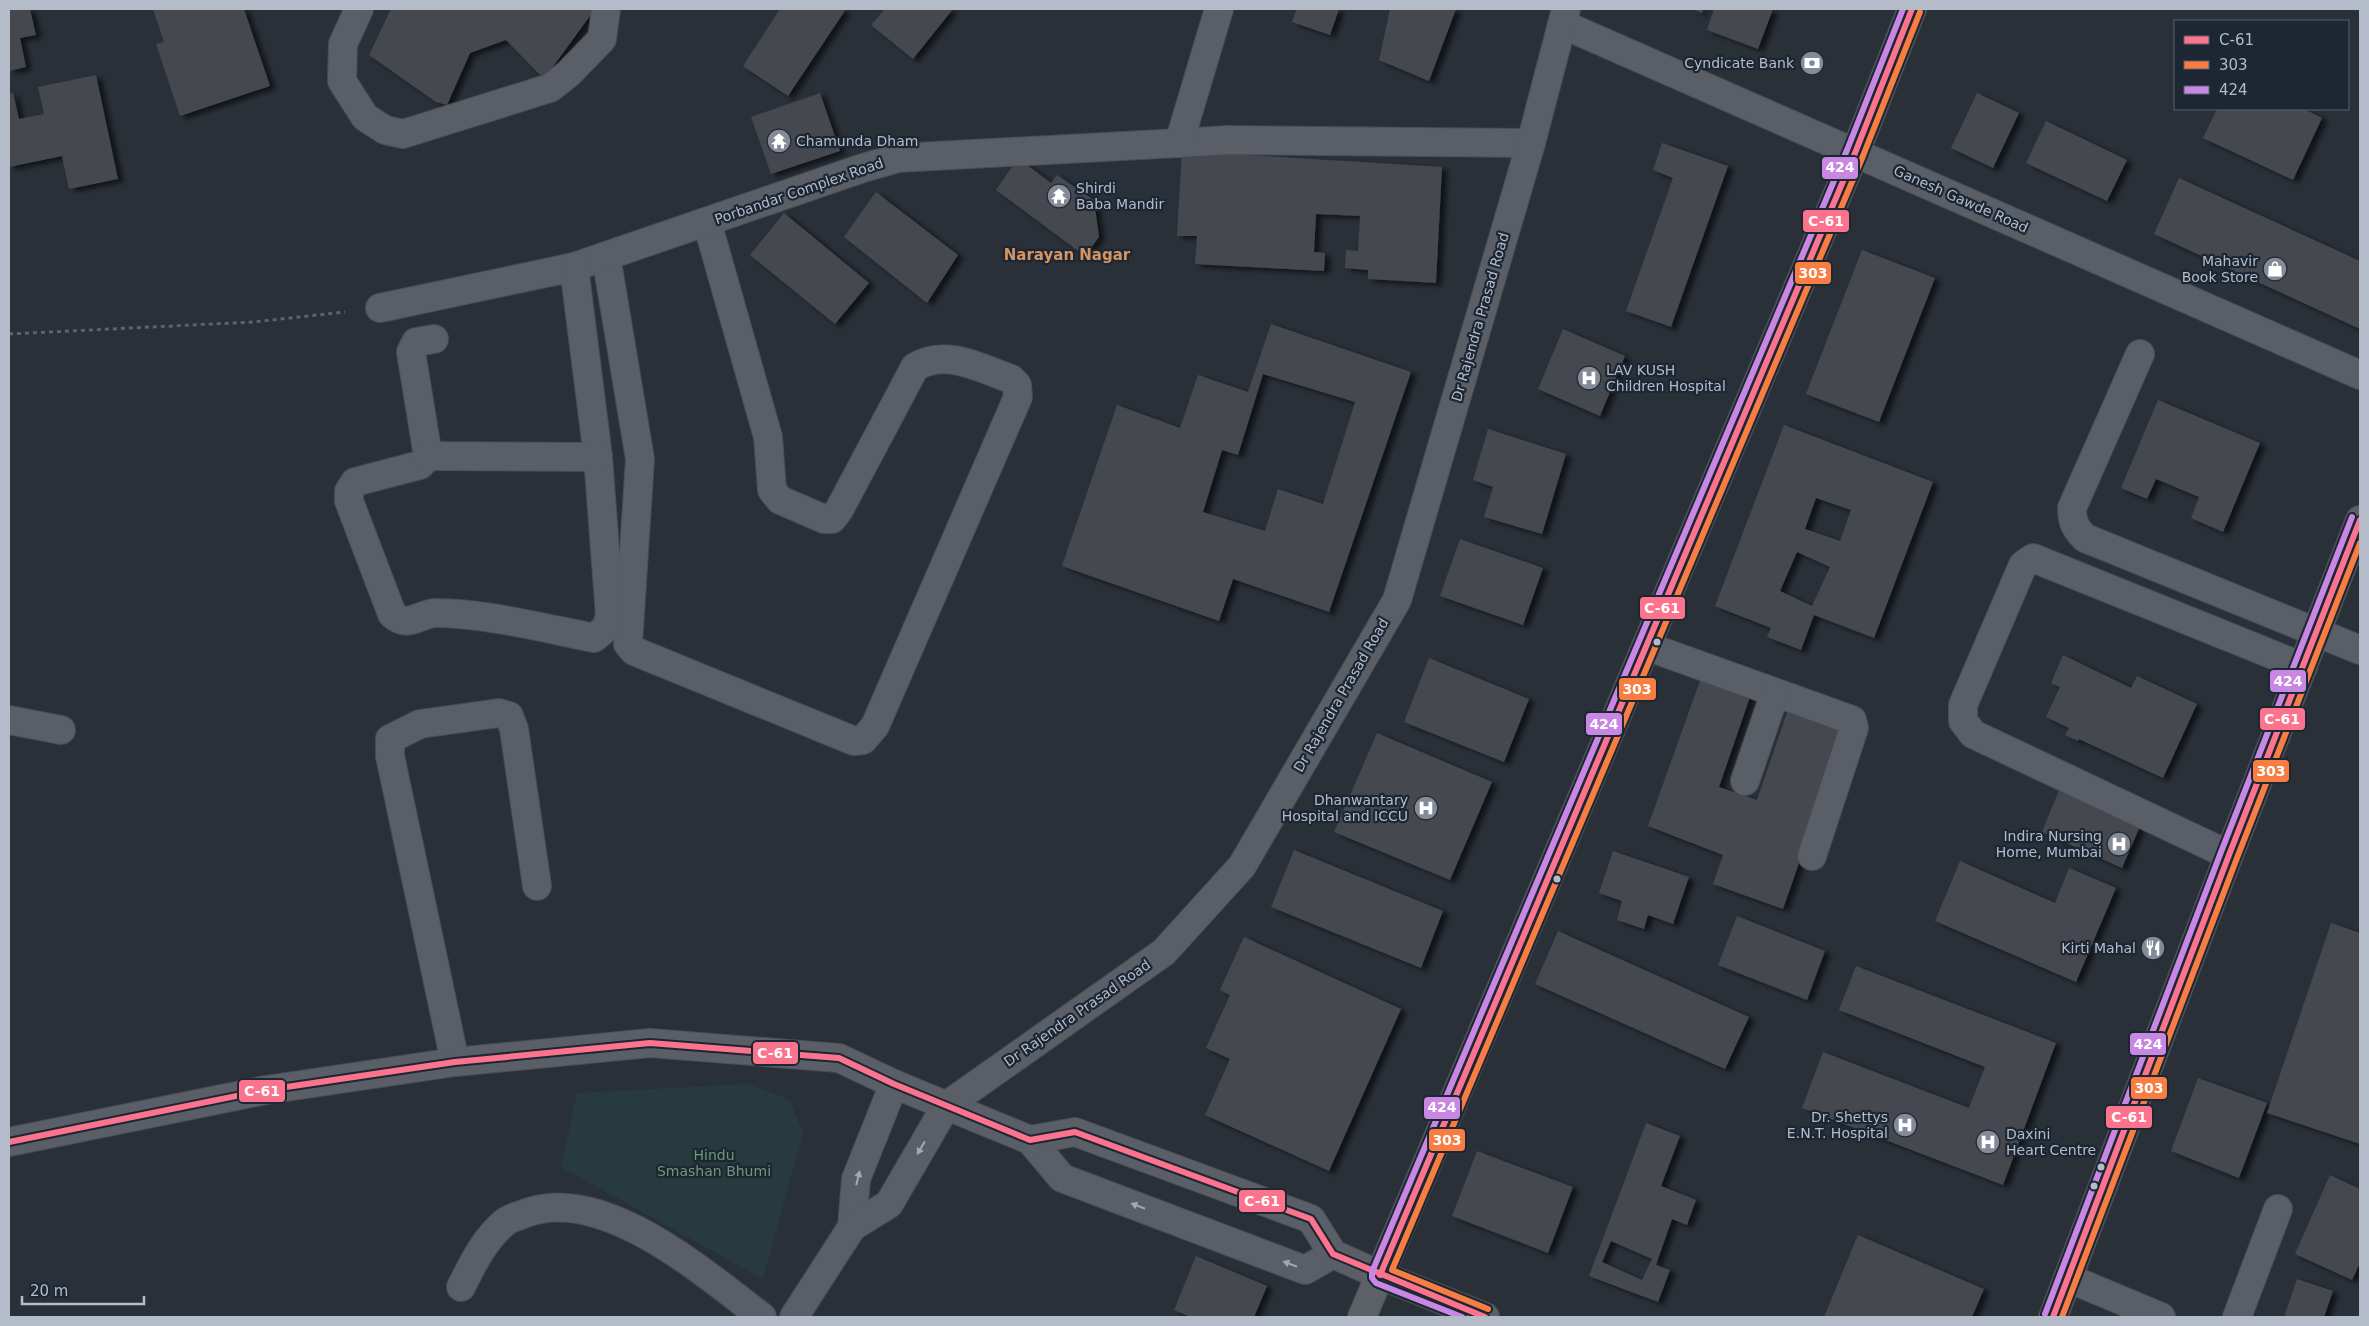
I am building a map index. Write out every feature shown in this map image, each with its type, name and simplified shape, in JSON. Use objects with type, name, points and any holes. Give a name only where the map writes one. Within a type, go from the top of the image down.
[{"type":"main road","points":[[1362,1317],[1855,153],[1912,9]]},
{"type":"main road","points":[[2053,1317],[2229,855],[2360,520]]},
{"type":"street","points":[[359,9],[343,44],[342,81],[365,116],[385,130],[403,134],[550,88],[568,74],[602,39],[606,9]]},
{"type":"street","points":[[1179,143],[1219,9]]},
{"type":"street","name":"Ganesh Gawde Road","points":[[1564,16],[1855,153],[2360,375]]},
{"type":"street","name":"Dr Rajendra Prasad Road","points":[[794,1317],[852,1226],[889,1204],[946,1106],[1164,952],[1242,866],[1397,600],[1530,143],[1564,16]]},
{"type":"street","name":"Porbandar Complex Road","points":[[380,308],[574,267],[863,168],[898,158],[1228,140],[1530,143]]},
{"type":"street","points":[[606,256],[640,459],[628,644],[634,651],[854,742],[863,740],[876,726],[1018,397],[1017,385],[1011,378],[958,360],[946,358],[923,362],[915,367],[839,510],[832,518],[824,519],[780,500],[772,490],[768,437],[707,222]]},
{"type":"street","points":[[574,267],[598,456],[610,616],[606,628],[594,638],[466,615],[435,612],[407,621],[399,621],[392,614],[350,501],[349,491],[355,482],[420,465],[428,456],[598,456]]},
{"type":"street","points":[[428,456],[411,352],[416,342],[434,339]]},
{"type":"street","points":[[2140,354],[2072,508],[2072,520],[2076,530],[2085,538],[2360,650]]},
{"type":"street","points":[[2229,855],[1973,734],[1962,721],[1963,704],[2023,565],[2032,558],[2303,667]]},
{"type":"street","points":[[1646,646],[1852,720],[1854,728],[1812,856]]},
{"type":"street","points":[[1745,781],[1775,693]]},
{"type":"street","points":[[455,1062],[390,756],[390,739],[420,724],[499,713],[509,716],[514,729],[537,886]]},
{"type":"street","points":[[9,720],[60,730]]},
{"type":"street","points":[[9,1142],[266,1090],[455,1062],[650,1043],[839,1058],[894,1084],[1030,1140],[1062,1178],[1305,1270],[1334,1254]]},
{"type":"street","points":[[852,1226],[856,1179],[894,1084]]},
{"type":"street","points":[[1030,1140],[1075,1132],[1311,1219],[1334,1254],[1380,1275],[1485,1317]]},
{"type":"street","points":[[461,1287],[479,1250],[506,1221],[541,1207],[588,1211],[638,1230],[685,1258],[762,1317]]},
{"type":"street","points":[[2237,1317],[2278,1209]]},
{"type":"street","points":[[2068,1278],[2161,1317]]},
{"type":"path","points":[[9,334],[253,322],[380,308]]},
{"type":"green space","name":"Hindu Smashan Bhumi","points":[[748,1084],[790,1100],[803,1133],[763,1279],[561,1167],[577,1093]]},
{"type":"building","points":[[9,9],[30,9],[36,35],[20,38],[26,67],[9,71]]},
{"type":"building","points":[[153,9],[244,9],[270,86],[180,116],[156,44],[164,42]]},
{"type":"building","points":[[391,9],[595,9],[544,79],[506,40],[470,53],[447,105],[436,102],[369,55]]},
{"type":"building","points":[[780,9],[846,9],[788,96],[743,66]]},
{"type":"building","points":[[885,9],[953,9],[913,59],[871,25]]},
{"type":"building","points":[[1297,9],[1339,9],[1330,35],[1292,22]]},
{"type":"building","points":[[1390,9],[1456,9],[1429,81],[1379,60]]},
{"type":"building","points":[[1692,9],[1703,9],[1702,13]]},
{"type":"building","points":[[1714,9],[1773,9],[1758,49],[1707,30]]},
{"type":"building","points":[[96,75],[118,179],[69,189],[62,156],[9,167],[9,94],[13,93],[19,119],[44,114],[38,87]]},
{"type":"building","points":[[820,93],[840,151],[771,174],[751,117]]},
{"type":"building","points":[[1977,93],[2019,113],[1993,168],[1951,148]]},
{"type":"building","points":[[2217,110],[2306,110],[2322,118],[2293,180],[2203,138]]},
{"type":"building","points":[[2046,121],[2127,160],[2107,201],[2026,163]]},
{"type":"building","points":[[1662,143],[1728,166],[1671,327],[1626,311],[1673,178],[1653,170]]},
{"type":"building","points":[[1182,151],[1442,167],[1436,283],[1368,279],[1368,270],[1345,268],[1346,250],[1358,251],[1360,216],[1316,214],[1314,252],[1325,253],[1324,271],[1195,264],[1197,236],[1177,236]]},
{"type":"building","points":[[1018,158],[1051,183],[1057,175],[1094,200],[1099,237],[1085,256],[996,190]]},
{"type":"building","points":[[2179,178],[2360,261],[2360,329],[2154,234]]},
{"type":"building","points":[[876,192],[958,255],[927,303],[844,237]]},
{"type":"building","points":[[784,213],[869,283],[835,324],[750,255]]},
{"type":"building","points":[[1862,250],[1935,278],[1879,422],[1806,394]]},
{"type":"building","points":[[1271,324],[1411,372],[1329,612],[1233,579],[1219,621],[1062,566],[1117,405],[1180,428],[1198,375],[1248,392]],"holes":[[[1263,374],[1355,402],[1323,504],[1278,489],[1265,531],[1203,512],[1222,450],[1238,455]]]},
{"type":"building","points":[[1563,329],[1625,356],[1600,416],[1538,389]]},
{"type":"building","points":[[2158,400],[2260,443],[2223,532],[2191,518],[2199,497],[2156,479],[2147,499],[2121,488]]},
{"type":"building","points":[[1784,425],[1933,482],[1874,638],[1814,615],[1801,650],[1767,637],[1771,628],[1715,606]],"holes":[[[1816,498],[1851,510],[1840,541],[1805,529]],[[1797,552],[1830,567],[1812,606],[1780,591]]]},
{"type":"building","points":[[1488,429],[1566,454],[1542,534],[1484,517],[1493,487],[1473,480]]},
{"type":"building","points":[[1460,539],[1543,568],[1523,625],[1440,596]]},
{"type":"building","points":[[2063,655],[2131,688],[2137,676],[2197,704],[2163,778],[2079,739],[2078,741],[2065,735],[2069,728],[2046,717],[2060,687],[2051,683]]},
{"type":"building","points":[[1429,658],[1529,699],[1504,762],[1404,722]]},
{"type":"building","points":[[1701,678],[1751,694],[1719,787],[1757,800],[1790,704],[1847,725],[1783,909],[1713,884],[1723,855],[1648,826]]},
{"type":"building","points":[[1377,733],[1492,782],[1450,880],[1334,832]]},
{"type":"building","points":[[2060,788],[2141,824],[2122,868],[2042,832]]},
{"type":"building","points":[[1294,850],[1443,911],[1421,968],[1271,907]]},
{"type":"building","points":[[1613,851],[1689,877],[1673,924],[1648,915],[1644,929],[1617,920],[1622,901],[1599,893]]},
{"type":"building","points":[[1960,861],[2055,903],[2069,868],[2116,888],[2076,982],[1935,921]]},
{"type":"building","points":[[1737,916],[1825,951],[1807,1000],[1718,965]]},
{"type":"building","points":[[2331,923],[2360,933],[2360,1144],[2267,1113]]},
{"type":"building","points":[[1558,931],[1749,1017],[1725,1069],[1535,984]]},
{"type":"building","points":[[1244,937],[1401,1009],[1329,1171],[1205,1115],[1230,1059],[1206,1048],[1230,995],[1220,990]]},
{"type":"building","points":[[1856,966],[2056,1043],[2003,1185],[1802,1108],[1823,1052],[1969,1108],[1985,1067],[1839,1010]]},
{"type":"building","points":[[2198,1078],[2267,1103],[2239,1178],[2171,1151]]},
{"type":"building","points":[[1646,1123],[1680,1136],[1661,1186],[1696,1200],[1687,1225],[1672,1219],[1656,1265],[1670,1270],[1658,1302],[1589,1276]],"holes":[[[1611,1241],[1652,1259],[1642,1280],[1602,1262]]]},
{"type":"building","points":[[1477,1151],[1573,1187],[1548,1253],[1452,1216]]},
{"type":"building","points":[[2330,1175],[2360,1189],[2360,1263],[2352,1280],[2295,1254]]},
{"type":"building","points":[[1858,1235],[1984,1289],[1972,1317],[1824,1317]]},
{"type":"building","points":[[1196,1256],[1267,1286],[1254,1317],[1190,1317],[1174,1310]]},
{"type":"building","points":[[2297,1279],[2333,1291],[2324,1317],[2284,1317]]},
{"type":"transit line","name":"424","points":[[1462,1317],[1376,1283],[1372,1278],[1372,1272],[1847,150],[1903,9]]},
{"type":"transit line","name":"C-61","points":[[1380,1275],[1855,153],[1912,9]]},
{"type":"transit line","name":"303","points":[[1488,1309],[1392,1270],[1863,156],[1920,12]]},
{"type":"transit line","name":"424","points":[[2045,1314],[2221,852],[2352,517]]},
{"type":"transit line","name":"C-61","points":[[2053,1317],[2229,855],[2360,520]]},
{"type":"transit line","name":"303","points":[[2062,1317],[2237,858],[2360,543]]},
{"type":"transit line","name":"C-61","points":[[9,1142],[266,1090],[455,1062],[650,1043],[839,1058],[894,1084],[1030,1140],[1075,1132],[1311,1219],[1333,1254],[1485,1317]]},
{"type":"place","name":"Cyndicate Bank","points":[[1812,63]]},
{"type":"place","name":"Chamunda Dham","points":[[779,141]]},
{"type":"place","name":"Shirdi Baba Mandir","points":[[1059,196]]},
{"type":"place","name":"Mahavir Book Store","points":[[2275,269]]},
{"type":"place","name":"LAV KUSH Children Hospital","points":[[1589,378]]},
{"type":"place","name":"Dhanwantary Hospital and ICCU","points":[[1426,808]]},
{"type":"place","name":"Indira Nursing Home, Mumbai","points":[[2119,844]]},
{"type":"place","name":"Kirti Mahal","points":[[2153,948]]},
{"type":"place","name":"Dr. Shettys E.N.T. Hospital","points":[[1905,1125]]},
{"type":"place","name":"Daxini Heart Centre","points":[[1988,1142]]},
{"type":"district","name":"Narayan Nagar","points":[[1067,255]]}]
